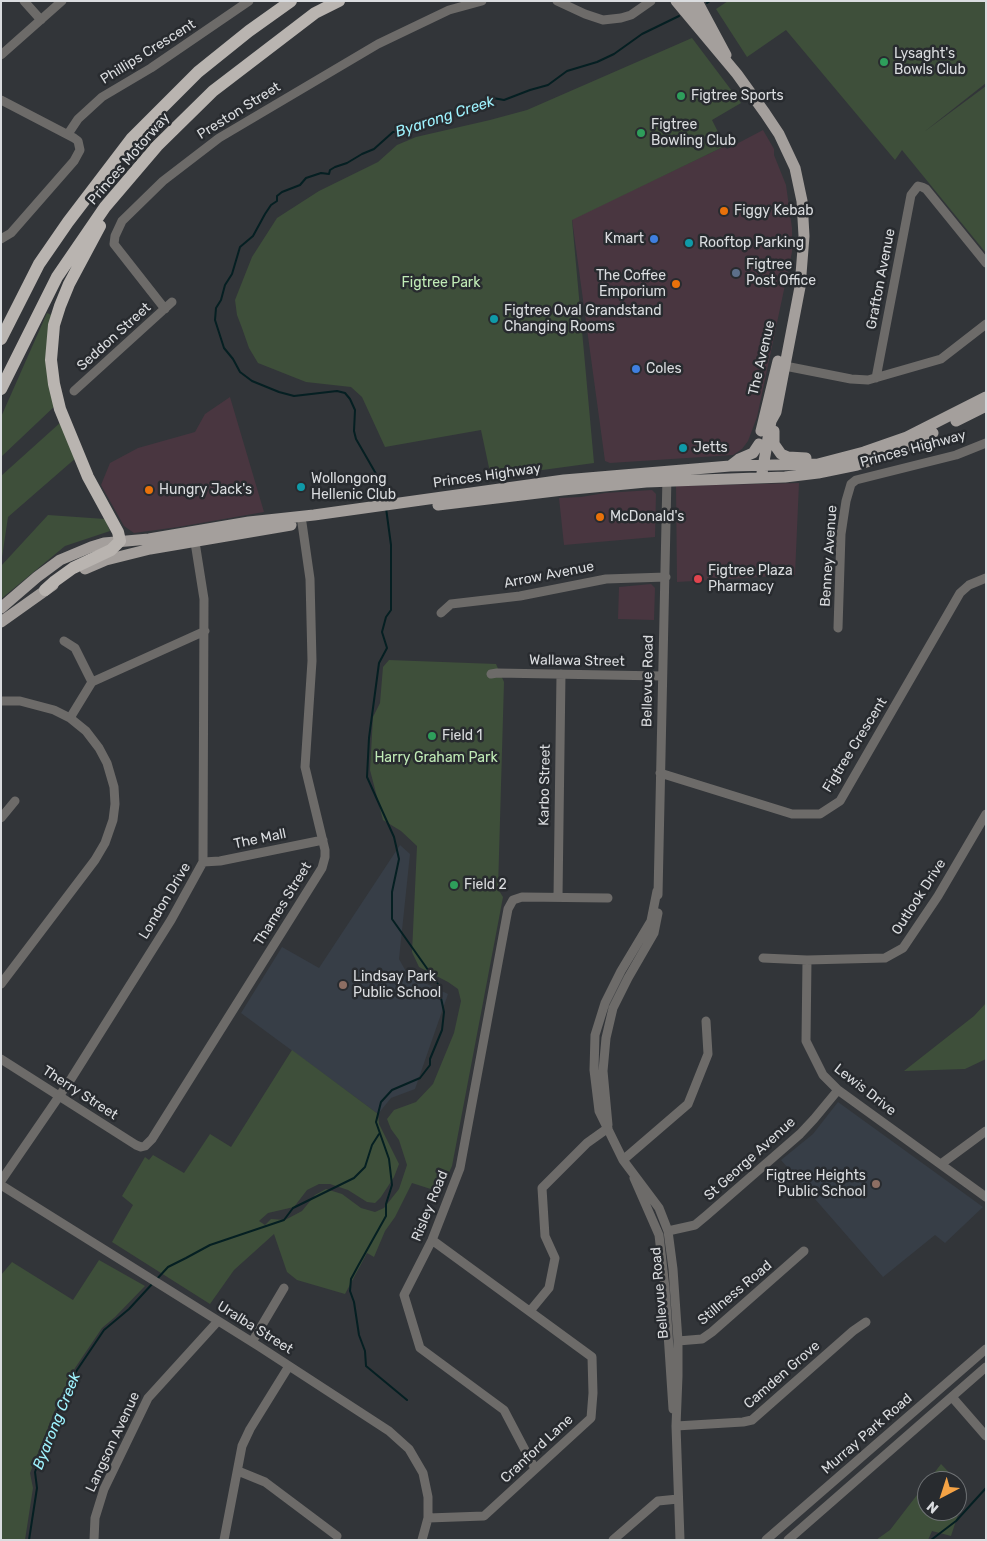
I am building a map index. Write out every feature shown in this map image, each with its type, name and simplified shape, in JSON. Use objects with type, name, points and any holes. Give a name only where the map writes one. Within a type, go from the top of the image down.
[{"type":"highway","name":"Princes Motorway","points":[[1,339],[39,264],[105,172],[151,118],[198,72],[249,31],[291,1]]},
{"type":"highway","name":"Princes Motorway","points":[[1,389],[57,277],[105,206],[157,146],[213,91],[315,13],[339,1]]},
{"type":"highway","points":[[45,590],[73,568],[111,550],[120,541],[118,532],[88,477],[60,409],[54,384],[52,348],[54,325],[69,284],[121,188]]},
{"type":"highway","points":[[1,327],[27,286]]},
{"type":"main road","name":"The Avenue","points":[[676,1],[737,74]]},
{"type":"main road","name":"The Avenue","points":[[686,1],[717,43],[778,134],[795,168],[802,201],[803,246],[800,287],[776,412],[771,422],[758,471]]},
{"type":"main road","points":[[697,1],[737,74]]},
{"type":"main road","name":"The Avenue","points":[[758,471],[759,444],[803,246]]},
{"type":"main road","name":"Princes Highway","points":[[1,608],[60,560],[90,547],[120,541],[194,536],[302,523],[398,507],[475,491],[564,480],[758,471],[818,464],[864,452],[923,430],[986,397]]},
{"type":"main road","name":"Princes Highway","points":[[667,476],[730,466],[758,471],[818,474],[857,465],[909,447],[986,406]]},
{"type":"main road","points":[[776,412],[774,444],[777,450],[784,456],[791,458],[814,458],[864,452]]},
{"type":"main road","points":[[730,466],[739,459],[751,454],[759,444]]},
{"type":"main road","name":"Princes Highway","points":[[1,622],[45,590],[74,573],[106,560],[249,522],[378,510]]},
{"type":"street","points":[[24,1],[41,20]]},
{"type":"street","points":[[1,55],[62,1]]},
{"type":"street","name":"Phillips Crescent","points":[[68,134],[78,120],[102,97],[151,68],[249,1]]},
{"type":"street","name":"Preston Street","points":[[165,309],[114,244],[115,236],[122,221],[163,181],[219,138],[378,44],[449,10],[482,1]]},
{"type":"street","points":[[557,1],[603,20],[631,15],[650,1]]},
{"type":"street","points":[[1,100],[68,134],[78,141],[80,150],[77,156],[11,233],[1,239]]},
{"type":"street","name":"Grafton Avenue","points":[[876,378],[912,195],[918,186],[926,189],[986,262]]},
{"type":"street","name":"Seddon Street","points":[[74,391],[172,302]]},
{"type":"street","points":[[785,366],[860,380],[876,378],[941,359],[986,324]]},
{"type":"street","name":"Princes Highway","points":[[850,486],[856,480],[956,455],[986,443]]},
{"type":"street","name":"Bellevue Road","points":[[667,476],[657,891],[652,921],[621,971],[605,1003],[595,1034],[594,1070],[599,1111],[623,1160],[633,1175],[659,1235],[665,1288],[672,1406],[676,1423]]},
{"type":"street","name":"Benney Avenue","points":[[838,628],[841,534],[850,486]]},
{"type":"street","name":"Thames Street","points":[[145,1146],[152,1140],[322,868],[325,857],[323,840],[305,767],[312,661],[310,580],[302,523]]},
{"type":"street","name":"London Drive","points":[[1,1181],[60,1096],[171,920],[204,862],[205,631],[204,599],[194,536]]},
{"type":"street","name":"Arrow Avenue","points":[[441,613],[451,604],[520,596],[606,579],[666,577]]},
{"type":"street","name":"Figtree Crescent","points":[[660,774],[792,814],[820,814],[840,801],[960,593],[969,585],[986,578]]},
{"type":"street","points":[[70,718],[92,682],[205,631]]},
{"type":"street","points":[[64,641],[75,648],[92,682]]},
{"type":"street","name":"Wallawa Street","points":[[491,674],[662,676]]},
{"type":"street","name":"Karbo Street","points":[[558,897],[561,674]]},
{"type":"street","points":[[1,701],[20,700],[54,710],[70,718],[86,731],[107,763],[114,787],[115,804],[113,820],[105,843],[95,860],[1,984]]},
{"type":"street","points":[[1,818],[15,801]]},
{"type":"street","name":"Outlook Drive","points":[[762,958],[807,960],[886,958],[903,948],[938,896],[986,814]]},
{"type":"street","name":"The Mall","points":[[204,862],[220,861],[323,840]]},
{"type":"street","name":"Risley Road","points":[[535,1469],[504,1410],[420,1348],[404,1295],[432,1240],[460,1168],[508,909],[513,900],[522,897],[558,897]]},
{"type":"street","points":[[558,897],[608,898]]},
{"type":"street","name":"Lewis Drive","points":[[807,960],[806,1041],[823,1075],[838,1090],[986,1197]]},
{"type":"street","points":[[623,1160],[688,1104],[708,1054],[706,1020]]},
{"type":"street","name":"Therry Street","points":[[1,1059],[136,1145],[145,1146]]},
{"type":"street","name":"St George Avenue","points":[[668,1231],[695,1225],[800,1134],[838,1090]]},
{"type":"street","points":[[530,1310],[549,1288],[555,1258],[545,1236],[542,1188],[587,1143],[608,1128]]},
{"type":"street","points":[[940,1164],[986,1131]]},
{"type":"street","name":"Bellevue Road","points":[[633,1175],[646,1188],[659,1208],[668,1231],[673,1269],[678,1341],[676,1423],[680,1540]]},
{"type":"street","name":"Uralba Street","points":[[1,1185],[290,1366],[389,1431],[409,1450],[422,1473],[428,1497],[428,1518],[422,1540]]},
{"type":"street","name":"Cranford Lane","points":[[428,1518],[484,1516],[591,1418],[592,1357],[432,1240]]},
{"type":"street","name":"Stillness Road","points":[[678,1341],[702,1339],[712,1332],[804,1252]]},
{"type":"street","points":[[252,1342],[284,1288]]},
{"type":"street","name":"Langson Avenue","points":[[94,1540],[95,1518],[104,1489],[148,1398],[218,1321]]},
{"type":"street","name":"Camden Grove","points":[[676,1423],[743,1422],[752,1420],[853,1331],[866,1322]]},
{"type":"street","name":"Murray Park Road","points":[[766,1540],[986,1349]]},
{"type":"street","points":[[224,1540],[242,1446],[250,1429],[290,1366]]},
{"type":"street","name":"Murray Park Road","points":[[788,1540],[986,1367]]},
{"type":"street","points":[[952,1397],[986,1436]]},
{"type":"street","points":[[238,1471],[265,1482],[336,1536]]},
{"type":"street","points":[[613,1540],[658,1501],[678,1499]]},
{"type":"street","points":[[796,1515],[804,1526]]},
{"type":"shaded area","points":[[763,130],[774,149],[774,155],[786,185],[792,228],[792,252],[757,417],[748,441],[742,449],[733,455],[610,463],[605,461],[572,219],[725,146],[727,149]]},
{"type":"shaded area","points":[[230,397],[264,512],[134,533],[124,526],[101,485],[110,463],[138,448],[195,432],[205,414]]},
{"type":"shaded area","points":[[799,483],[795,575],[677,582],[676,486]]},
{"type":"shaded area","points":[[652,490],[656,494],[655,537],[564,545],[559,498]]},
{"type":"shaded area","points":[[651,584],[655,588],[654,620],[618,619],[619,587]]},
{"type":"shaded area","name":"Lindsay Park Public School","points":[[400,845],[410,854],[399,959],[408,975],[448,994],[415,1089],[391,1098],[378,1114],[241,1013],[282,947],[319,968]]},
{"type":"shaded area","name":"Figtree Heights Public School","points":[[838,1102],[983,1207],[945,1243],[935,1235],[883,1277],[781,1160],[813,1134]]},
{"type":"green space","points":[[728,1],[986,1],[986,83],[924,132],[986,86],[986,253],[902,150],[895,160],[786,30],[747,57],[716,9]]},
{"type":"green space","name":"Figtree Park","points":[[692,38],[741,103],[712,120],[725,146],[572,220],[594,463],[491,477],[481,430],[385,447],[362,397],[351,387],[306,382],[258,363],[249,348],[237,315],[235,300],[252,257],[277,218],[319,191],[378,162],[397,145],[416,137],[527,110]]},
{"type":"green space","points":[[47,313],[54,316],[57,404],[1,457],[1,417]]},
{"type":"green space","points":[[61,422],[77,457],[8,517],[1,564],[1,476]]},
{"type":"green space","points":[[48,515],[105,519],[110,531],[65,546],[1,599],[1,566]]},
{"type":"green space","name":"Harry Graham Park","points":[[389,660],[496,664],[504,682],[498,889],[503,897],[452,1166],[440,1192],[412,1183],[395,1217],[385,1231],[374,1257],[367,1253],[345,1294],[297,1280],[287,1272],[274,1234],[234,1270],[210,1304],[112,1242],[133,1205],[122,1196],[145,1157],[149,1160],[153,1155],[184,1173],[210,1134],[231,1147],[292,1050],[378,1114],[379,1124],[399,1164],[394,1177],[375,1203],[367,1202],[348,1190],[330,1184],[319,1184],[307,1190],[294,1207],[268,1213],[259,1221],[265,1225],[271,1219],[285,1220],[302,1211],[315,1195],[326,1189],[342,1194],[361,1208],[375,1212],[384,1208],[399,1189],[407,1165],[399,1140],[387,1119],[394,1110],[416,1102],[433,1084],[454,1033],[461,1001],[458,989],[419,967],[412,952],[417,846],[401,831],[383,820],[370,770],[373,717],[380,703],[383,667]]},
{"type":"green space","points":[[986,1003],[986,1059],[965,1069],[904,1071],[974,1016]]},
{"type":"green space","points":[[99,1260],[145,1286],[102,1328],[75,1368],[59,1400],[30,1473],[33,1488],[25,1540],[1,1540],[1,1275],[12,1262],[73,1300]]},
{"type":"green space","points":[[941,1464],[948,1471],[936,1471]]},
{"type":"green space","points":[[917,1495],[917,1521],[956,1521],[951,1536],[932,1531],[928,1540],[876,1540],[890,1530]]},
{"type":"waterway","name":"Byarong Creek","points":[[385,501],[379,479],[356,439],[354,431],[355,410],[345,393],[337,391],[294,396],[279,392],[252,381],[240,372],[224,348],[215,320],[216,308],[221,300],[225,285],[232,274],[240,247],[253,236],[265,214],[271,205],[277,201],[277,196],[282,192],[300,185],[306,178],[321,173],[329,174],[330,170],[335,167],[374,149],[393,132],[409,131],[426,120],[433,120],[446,114],[466,112],[493,98],[504,100],[548,85],[567,71],[597,62],[614,54],[642,34],[679,16]]},
{"type":"waterway","name":"Byarong Creek","points":[[386,508],[391,545],[391,610],[386,617],[382,632],[387,648],[379,663],[369,738],[367,777],[394,837],[399,859],[392,892],[392,919],[438,984],[444,1012],[442,1030],[430,1059],[430,1065],[420,1078],[392,1090],[381,1102],[376,1122],[389,1159],[392,1185],[386,1204],[386,1216],[351,1279],[350,1291],[354,1302],[359,1335],[365,1351],[366,1366],[407,1400]]},
{"type":"waterway","name":"Byarong Creek","points":[[156,1280],[168,1267],[210,1245],[284,1220],[293,1208],[354,1178],[365,1167],[372,1145],[379,1134]]},
{"type":"waterway","name":"Byarong Creek","points":[[29,1540],[37,1488],[35,1472],[61,1402],[77,1370],[104,1330],[129,1309],[153,1283]]},
{"type":"waterway","points":[[931,1540],[956,1521],[986,1488]]},
{"type":"place","name":"Lysaght's Bowls Club","points":[[884,62]]},
{"type":"place","name":"Figtree Sports","points":[[681,96]]},
{"type":"place","name":"Figtree Bowling Club","points":[[641,133]]},
{"type":"place","name":"Figgy Kebab","points":[[724,211]]},
{"type":"place","name":"Kmart","points":[[654,239]]},
{"type":"place","name":"Rooftop Parking","points":[[689,243]]},
{"type":"place","name":"Figtree Post Office","points":[[736,273]]},
{"type":"place","name":"The Coffee Emporium","points":[[676,284]]},
{"type":"place","name":"Figtree Oval Grandstand Changing Rooms","points":[[494,319]]},
{"type":"place","name":"Coles","points":[[636,369]]},
{"type":"place","name":"Jetts","points":[[683,448]]},
{"type":"place","name":"Wollongong Hellenic Club","points":[[301,487]]},
{"type":"place","name":"Hungry Jack's","points":[[149,490]]},
{"type":"place","name":"McDonald's","points":[[600,517]]},
{"type":"place","name":"Figtree Plaza Pharmacy","points":[[698,579]]},
{"type":"place","name":"Field 1","points":[[432,736]]},
{"type":"place","name":"Field 2","points":[[454,885]]},
{"type":"place","name":"Lindsay Park Public School","points":[[343,985]]},
{"type":"place","name":"Figtree Heights Public School","points":[[876,1184]]}]
